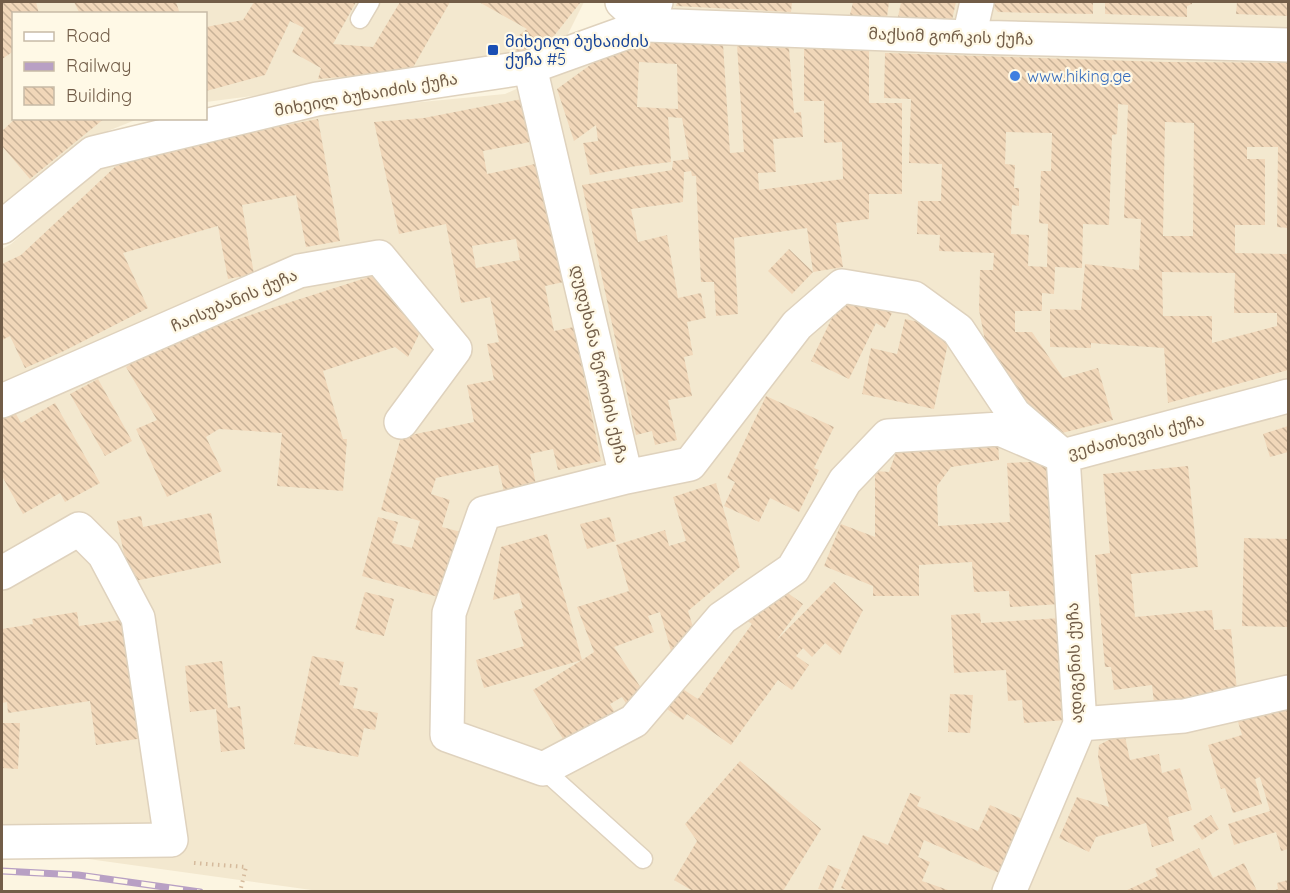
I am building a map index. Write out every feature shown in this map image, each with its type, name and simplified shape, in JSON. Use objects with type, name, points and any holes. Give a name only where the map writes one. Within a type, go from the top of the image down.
[{"type":"street","points":[[622,2],[651,13]]},
{"type":"street","points":[[969,37],[977,2]]},
{"type":"street","name":"მაქსიმ გორკის ქუჩა","points":[[651,13],[969,37],[1288,45]]},
{"type":"street","name":"მიხეილ ბუხაიძის ქუჩა","points":[[2,227],[93,153],[317,99],[530,67],[651,13]]},
{"type":"street","name":"დუდუხანა წეროძის ქუჩა","points":[[530,67],[627,477],[484,513],[449,613],[447,735],[543,769]]},
{"type":"street","name":"ჩაისუბანის ქუჩა","points":[[2,401],[299,271],[379,257],[455,349],[401,422]]},
{"type":"street","points":[[627,477],[690,464],[797,325],[842,285],[914,298],[958,330],[1014,414],[1063,456]]},
{"type":"street","name":"ვეძათხევის ქუჩა","points":[[543,769],[634,721],[722,618],[793,569],[845,481],[888,436],[1000,429],[1063,456],[1288,396]]},
{"type":"street","name":"ადიგენის ქუჩა","points":[[1008,891],[1080,724],[1063,456]]},
{"type":"street","points":[[2,573],[79,529],[104,554],[138,618],[171,840],[2,842]]},
{"type":"street","points":[[1080,724],[1184,716],[1288,692]]},
{"type":"lane","points":[[360,20],[370,2]]},
{"type":"lane","points":[[543,769],[643,859]]},
{"type":"path","points":[[163,840],[183,861],[246,867],[240,891]]},
{"type":"shaded area","points":[[2,2],[584,2],[568,34],[529,60],[207,102],[207,12],[12,12],[12,120],[135,120],[85,140],[2,208]]},
{"type":"shaded area","points":[[640,2],[967,2],[960,31],[685,15]]},
{"type":"shaded area","points":[[986,2],[1288,2],[1288,891],[326,892],[74,857],[2,852],[2,249],[11,244],[105,162],[275,116],[505,94],[642,32],[974,55]]},
{"type":"building","points":[[2,2],[36,2],[38,12],[12,12],[12,52],[2,59]]},
{"type":"building","points":[[74,2],[176,2],[179,12],[79,12]]},
{"type":"building","points":[[254,2],[356,2],[333,44],[373,47],[400,2],[450,2],[411,71],[318,79],[321,68],[292,52],[304,28],[290,21],[265,75],[207,91],[207,27],[243,20]]},
{"type":"building","points":[[479,2],[580,3],[546,46],[518,58],[513,40],[527,29]]},
{"type":"building","points":[[677,2],[792,2],[791,12],[676,6]]},
{"type":"building","points":[[853,2],[889,2],[887,17],[850,15]]},
{"type":"building","points":[[901,2],[956,2],[952,20],[898,17]]},
{"type":"building","points":[[992,2],[1093,2],[1093,14],[998,12],[991,4]]},
{"type":"building","points":[[1105,2],[1192,2],[1192,4],[1187,6],[1187,17],[1105,14]]},
{"type":"building","points":[[1237,2],[1288,2],[1288,16],[1236,14]]},
{"type":"building","points":[[629,40],[723,44],[730,153],[744,152],[737,45],[789,48],[794,113],[801,112],[803,137],[773,139],[776,172],[758,173],[759,190],[843,179],[842,142],[824,143],[824,101],[804,101],[804,49],[869,49],[869,103],[902,103],[902,194],[869,194],[869,219],[836,223],[843,267],[813,272],[807,228],[734,238],[738,314],[716,316],[714,282],[701,282],[696,176],[692,176],[691,171],[684,172],[683,202],[631,209],[638,242],[667,235],[678,298],[701,293],[706,318],[687,322],[693,355],[684,357],[692,396],[668,400],[677,440],[655,445],[652,431],[636,435],[582,185],[672,170],[673,161],[689,159],[682,118],[668,117],[671,162],[590,175],[583,143],[598,141],[596,125],[574,141],[557,89],[615,47]],"holes":[[[639,62],[677,64],[678,109],[637,107]]]},
{"type":"building","points":[[885,53],[1165,62],[1288,63],[1288,228],[1277,227],[1278,147],[1247,147],[1247,159],[1265,159],[1265,225],[1235,225],[1235,253],[1288,254],[1288,370],[1168,403],[1164,348],[1091,343],[1091,348],[1050,347],[1050,309],[1081,310],[1085,264],[1139,270],[1141,219],[1124,218],[1128,105],[1118,104],[1117,134],[1112,135],[1109,225],[1083,224],[1082,268],[1055,267],[1054,294],[1042,293],[1042,311],[1015,311],[1015,332],[1032,332],[1063,378],[1098,368],[1113,420],[1062,433],[1041,423],[988,356],[979,310],[980,270],[993,270],[994,253],[939,251],[940,235],[917,234],[918,201],[941,201],[942,164],[909,163],[911,99],[884,98]],"holes":[[[1165,122],[1194,123],[1193,236],[1163,236]],[[1006,132],[1052,133],[1051,171],[1041,171],[1039,223],[1048,224],[1047,267],[1028,266],[1029,235],[1011,234],[1012,205],[1019,206],[1019,188],[1014,188],[1015,165],[1005,164]],[[1162,272],[1235,273],[1234,313],[1277,313],[1277,326],[1212,343],[1212,316],[1163,316]]]},
{"type":"building","points":[[522,99],[530,142],[483,151],[487,174],[535,164],[541,193],[546,192],[564,282],[545,286],[554,331],[574,327],[601,461],[558,470],[553,449],[530,454],[537,490],[505,497],[498,465],[436,478],[431,494],[450,500],[442,527],[461,532],[442,598],[362,576],[378,517],[398,522],[392,543],[412,548],[420,521],[381,510],[401,437],[474,422],[467,385],[494,380],[487,344],[499,342],[490,297],[461,303],[446,224],[399,234],[374,122],[424,118]],"holes":[[[516,239],[520,260],[476,268],[472,246]]]},
{"type":"building","points":[[318,119],[340,241],[306,247],[296,195],[242,205],[254,274],[228,279],[218,226],[123,253],[148,308],[64,351],[25,368],[10,336],[2,340],[2,264],[21,255],[116,166],[203,141]]},
{"type":"building","points":[[14,120],[103,120],[30,179],[2,146],[2,131]]},
{"type":"building","points":[[789,249],[813,272],[792,294],[768,271]]},
{"type":"building","points":[[372,276],[422,328],[408,357],[395,347],[323,371],[343,439],[347,439],[343,491],[277,486],[282,433],[219,429],[206,437],[222,471],[167,497],[136,429],[157,420],[126,367],[169,341]]},
{"type":"building","points":[[845,291],[892,313],[885,328],[876,323],[849,379],[811,361]]},
{"type":"building","points":[[905,319],[951,329],[934,409],[862,394],[871,348],[897,354]]},
{"type":"building","points":[[98,379],[132,441],[105,456],[70,394]]},
{"type":"building","points":[[766,396],[834,427],[814,468],[819,470],[799,512],[770,498],[759,522],[724,506],[735,482],[727,478]]},
{"type":"building","points":[[55,403],[100,483],[65,502],[60,493],[23,514],[2,476],[2,412],[12,407],[21,423]]},
{"type":"building","points":[[1288,426],[1288,452],[1270,457],[1263,434]]},
{"type":"building","points":[[900,441],[998,441],[999,460],[951,467],[937,486],[938,526],[1010,522],[1007,463],[1054,461],[1061,604],[1010,607],[1009,591],[974,592],[972,562],[919,565],[919,596],[873,596],[873,586],[824,566],[841,524],[875,537],[875,471],[889,472]]},
{"type":"building","points":[[1188,466],[1198,567],[1131,574],[1135,617],[1212,610],[1214,630],[1231,629],[1237,690],[1173,703],[1154,703],[1152,685],[1114,690],[1111,667],[1105,667],[1095,555],[1110,553],[1103,474]]},
{"type":"building","points":[[716,483],[740,567],[688,611],[693,627],[671,651],[660,612],[648,616],[654,632],[614,647],[645,694],[627,705],[622,697],[610,704],[617,716],[568,747],[533,690],[594,652],[577,607],[629,591],[616,545],[665,530],[669,546],[686,541],[673,497]]},
{"type":"building","points":[[211,513],[221,563],[130,582],[117,521],[141,516],[143,527]]},
{"type":"building","points":[[610,517],[616,541],[587,549],[580,524]]},
{"type":"building","points":[[547,534],[582,660],[484,688],[476,660],[524,646],[514,611],[523,608],[519,593],[493,600],[501,547]]},
{"type":"building","points":[[1244,538],[1288,539],[1288,627],[1242,626]]},
{"type":"building","points":[[834,582],[863,610],[840,655],[825,643],[812,657],[803,648],[796,656],[809,665],[792,690],[778,680],[731,745],[687,714],[683,720],[661,705],[675,684],[698,699],[752,624],[748,621],[774,583],[803,604],[776,641]]},
{"type":"building","points":[[365,592],[394,599],[384,636],[355,629]]},
{"type":"building","points":[[77,612],[79,626],[127,619],[144,738],[96,745],[90,701],[8,713],[7,702],[2,703],[2,629],[33,624],[32,619]]},
{"type":"building","points":[[980,613],[981,623],[1061,618],[1067,720],[1024,723],[1022,700],[1008,701],[1006,670],[954,673],[951,615]]},
{"type":"building","points":[[312,656],[344,662],[339,685],[358,688],[353,708],[378,713],[375,730],[364,728],[358,757],[294,744]]},
{"type":"building","points":[[222,661],[228,708],[240,706],[245,749],[221,752],[216,709],[190,712],[185,666]]},
{"type":"building","points":[[950,694],[973,695],[970,733],[948,732]]},
{"type":"building","points":[[1288,699],[1288,849],[1281,851],[1276,832],[1234,845],[1228,824],[1270,811],[1260,777],[1255,779],[1262,804],[1233,813],[1225,788],[1221,789],[1208,745],[1242,735],[1236,715]]},
{"type":"building","points":[[2,723],[20,723],[18,769],[2,768]]},
{"type":"building","points":[[1124,732],[1130,760],[1159,754],[1162,773],[1180,768],[1192,810],[1168,817],[1174,841],[1152,847],[1146,823],[1096,837],[1089,852],[1059,838],[1077,797],[1109,807],[1098,757],[1099,745]]},
{"type":"building","points":[[740,761],[821,829],[783,891],[693,891],[674,880],[697,841],[685,824]]},
{"type":"building","points":[[910,793],[921,797],[917,806],[978,831],[990,805],[1029,822],[1006,876],[924,840],[918,857],[930,862],[922,881],[951,891],[850,891],[841,888],[863,835],[888,845]]},
{"type":"building","points":[[1211,815],[1219,829],[1202,840],[1193,826]]},
{"type":"building","points":[[1199,848],[1213,878],[1244,863],[1257,891],[1125,891],[1158,876],[1155,869]]},
{"type":"building","points":[[828,865],[841,870],[832,891],[818,889]]},
{"type":"building","points":[[1288,880],[1288,891],[1273,891],[1278,889],[1277,883]]},
{"type":"railway","points":[[2,871],[78,875],[200,892]]},
{"type":"place","name":"მიხეილ ბუხაიძის ქუჩა #5","points":[[493,50]]},
{"type":"place","name":"www.hiking.ge","points":[[1015,76]]}]
